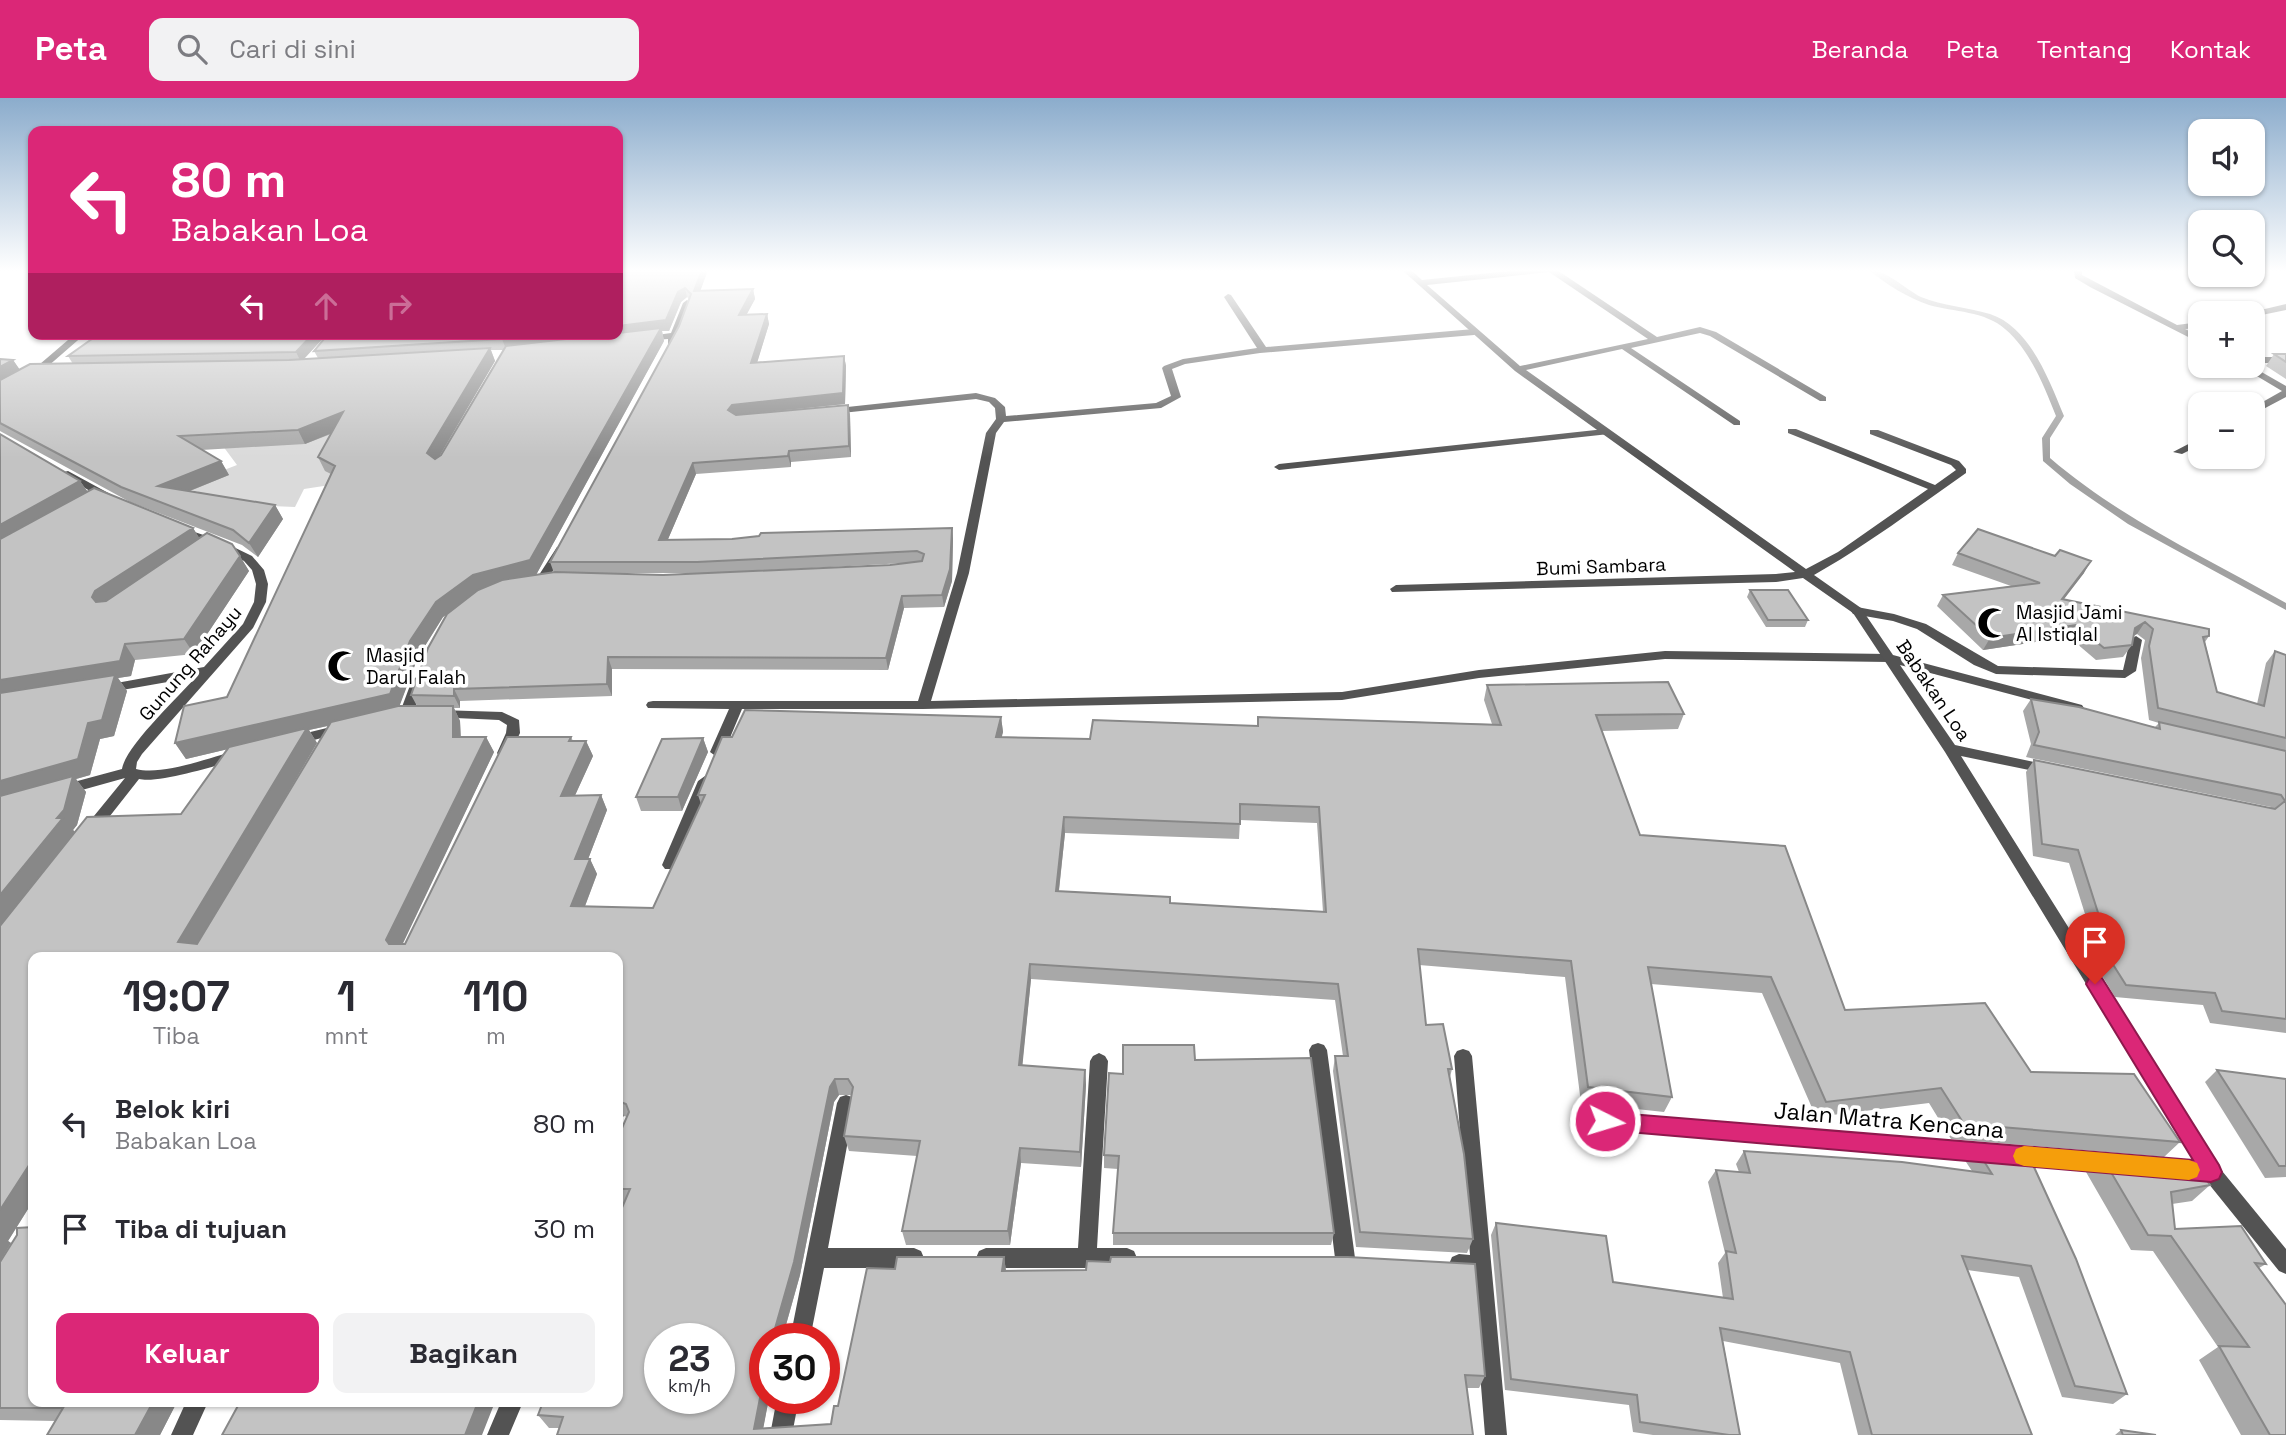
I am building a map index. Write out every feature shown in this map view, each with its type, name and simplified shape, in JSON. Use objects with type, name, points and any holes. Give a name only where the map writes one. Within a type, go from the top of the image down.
[{"type":"street","points":[[1251,332],[1263,350]]},
{"type":"street","points":[[1001,419],[1158,406],[1176,397],[1167,368],[1171,364],[1263,350],[1469,332]]},
{"type":"street","name":"Babakan Loa","points":[[1474,332],[1518,369],[1857,611],[1950,749],[2211,1172],[2286,1265]]},
{"type":"street","points":[[1645,332],[1657,340]]},
{"type":"street","points":[[1518,369],[1690,332]]},
{"type":"street","points":[[1708,332],[1823,399]]},
{"type":"street","points":[[634,340],[674,335]]},
{"type":"street","points":[[662,359],[674,335]]},
{"type":"street","points":[[0,393],[36,372],[74,340]]},
{"type":"street","points":[[1624,346],[1737,424]]},
{"type":"street","points":[[2265,360],[2286,360]]},
{"type":"street","points":[[36,372],[61,371]]},
{"type":"street","points":[[2265,378],[2286,391],[2265,404]]},
{"type":"street","points":[[818,412],[976,396],[992,400],[1000,407],[1001,419],[991,433],[963,573],[923,705]]},
{"type":"street","points":[[1792,431],[1937,489]]},
{"type":"street","points":[[1279,467],[1605,432]]},
{"type":"street","name":"Bumi Sambara","points":[[1396,589],[1776,579],[1806,574],[1842,555],[1962,471],[1955,463],[1874,432]]},
{"type":"street","points":[[2178,452],[2188,447]]},
{"type":"street","points":[[57,468],[98,499],[124,505]]},
{"type":"street","name":"Gunung Rahayu","points":[[76,849],[132,774],[130,762],[137,751],[249,625],[256,612],[261,592],[259,573],[246,554],[207,545],[167,525]]},
{"type":"street","points":[[543,579],[567,540]]},
{"type":"street","points":[[1857,611],[1908,621],[1931,631],[1977,664],[2007,671],[2124,674],[2130,671],[2136,640]]},
{"type":"street","points":[[653,705],[923,705],[1342,696],[1479,674],[1665,655],[1889,658],[2097,714]]},
{"type":"street","points":[[424,663],[400,716],[502,716],[514,723],[513,733],[496,770]]},
{"type":"street","points":[[90,691],[207,671]]},
{"type":"street","points":[[670,865],[737,705]]},
{"type":"street","points":[[281,744],[358,725]]},
{"type":"street","points":[[320,754],[334,730]]},
{"type":"street","points":[[1950,749],[2060,771]]},
{"type":"street","points":[[52,794],[132,774],[174,771],[254,751]]},
{"type":"street","points":[[1318,1050],[1345,1258]]},
{"type":"street","points":[[1463,1056],[1496,1435]]},
{"type":"street","points":[[1087,1258],[1099,1061]]},
{"type":"street","points":[[803,1323],[846,1103]]},
{"type":"street","name":"Jalan Matra Kencana","points":[[1605,1121],[2129,1165]]},
{"type":"street","points":[[2184,1170],[2211,1172]]},
{"type":"street","points":[[817,1258],[938,1258]]},
{"type":"street","points":[[965,1258],[1141,1258]]},
{"type":"street","points":[[1441,1264],[1482,1266]]},
{"type":"street","points":[[181,1435],[195,1407]]},
{"type":"street","points":[[498,1435],[510,1407]]},
{"type":"street","points":[[780,1435],[785,1414]]},
{"type":"shaded area","points":[[440,366],[376,478],[304,489],[295,507],[247,505],[180,487],[237,465],[217,438]]},
{"type":"building","points":[[623,332],[659,332],[530,560],[473,575],[436,602],[410,641],[390,694],[175,743],[184,706],[227,697],[335,466],[318,457],[343,412],[298,430],[179,436],[221,461],[158,486],[275,505],[249,543],[233,530],[121,487],[0,423],[0,380],[30,364],[289,360],[490,348],[427,453],[435,459],[441,455],[506,346],[558,340],[623,340]]},
{"type":"building","points":[[676,332],[761,332],[751,363],[844,356],[843,393],[732,405],[728,410],[736,415],[848,405],[849,446],[789,451],[788,456],[693,463],[659,540],[732,539],[759,536],[761,533],[952,528],[950,569],[942,595],[902,596],[886,658],[608,657],[607,684],[454,689],[454,696],[411,695],[428,648],[447,614],[478,590],[502,580],[555,572],[663,575],[890,565],[922,561],[924,554],[917,551],[697,562],[550,562]]},
{"type":"building","points":[[91,340],[307,340],[296,352],[68,356]]},
{"type":"building","points":[[323,340],[486,340],[314,351]]},
{"type":"building","points":[[2274,354],[2286,354],[2286,362]]},
{"type":"building","points":[[0,359],[13,360],[0,367]]},
{"type":"building","points":[[0,434],[80,481],[0,525]]},
{"type":"building","points":[[94,488],[193,528],[95,591],[92,597],[96,602],[106,601],[207,533],[232,544],[240,556],[184,639],[125,644],[120,661],[0,680],[0,539]]},
{"type":"building","points":[[1978,529],[2055,556],[2060,550],[2091,561],[2062,599],[2209,629],[2209,636],[2203,637],[2217,692],[2264,706],[2275,651],[2286,655],[2286,738],[2158,708],[2149,646],[2153,629],[2145,622],[2135,628],[2132,645],[2104,648],[2076,625],[1990,638],[1943,595],[2040,583],[1958,553]]},
{"type":"building","points":[[1750,590],[1788,590],[1808,620],[1768,620]]},
{"type":"building","points":[[115,675],[102,720],[88,723],[78,759],[0,781],[0,693]]},
{"type":"building","points":[[1668,682],[1684,714],[1596,715],[1640,835],[1785,846],[1845,1010],[1985,1003],[2031,1072],[2134,1074],[2180,1142],[1964,1124],[1941,1088],[1826,1102],[1771,977],[1648,967],[1672,1097],[1588,1087],[1571,961],[1418,949],[1426,1025],[1443,1024],[1452,1069],[1448,1069],[1464,1154],[1473,1239],[1360,1232],[1335,1056],[1348,1056],[1338,984],[1030,964],[1019,1065],[1085,1070],[1080,1152],[1020,1148],[1008,1231],[902,1231],[920,1141],[844,1136],[853,1087],[848,1079],[835,1079],[830,1087],[794,1262],[777,1323],[749,1323],[749,1414],[757,1414],[754,1429],[831,1424],[833,1414],[840,1414],[840,1396],[867,1268],[895,1269],[897,1257],[1004,1257],[1002,1271],[1086,1270],[1087,1261],[1110,1262],[1111,1257],[1348,1257],[1475,1264],[1485,1376],[1465,1375],[1473,1435],[557,1435],[563,1417],[538,1415],[541,1407],[623,1407],[623,1205],[630,1189],[623,1189],[623,1125],[629,1112],[623,1103],[623,952],[28,952],[28,1167],[0,1210],[0,926],[87,817],[181,814],[229,747],[307,728],[178,942],[197,944],[331,722],[398,706],[453,706],[453,737],[486,737],[386,940],[389,944],[405,944],[507,737],[571,737],[569,741],[586,741],[561,796],[601,795],[575,859],[590,859],[571,906],[653,908],[705,795],[698,795],[722,737],[732,737],[745,710],[1001,717],[996,737],[1090,739],[1093,720],[1258,726],[1258,717],[1501,725],[1487,685]],"holes":[[[1240,804],[1319,807],[1326,912],[1170,903],[1170,897],[1056,891],[1064,817],[1240,824]]]},
{"type":"building","points":[[2031,699],[2079,707],[2160,729],[2159,722],[2286,751],[2286,1019],[2222,1011],[2215,993],[2126,985],[2100,944],[2108,944],[2078,850],[2042,844],[2034,760],[2275,809],[2285,801],[2281,795],[2034,745],[2039,732]]},
{"type":"building","points":[[703,738],[678,797],[636,797],[662,739]]},
{"type":"building","points":[[73,776],[64,810],[57,818],[63,818],[0,895],[0,796]]},
{"type":"building","points":[[1123,1045],[1194,1045],[1195,1060],[1311,1058],[1334,1233],[1113,1233],[1119,1156],[1104,1155],[1109,1073],[1123,1074]]},
{"type":"building","points":[[2217,1070],[2286,1079],[2286,1166],[2279,1166]]},
{"type":"building","points":[[1977,1150],[2028,1154],[2076,1259],[2127,1394],[2075,1386],[2031,1266],[1962,1256],[2032,1435],[1872,1435],[1850,1352],[1720,1328],[1740,1435],[1640,1422],[1637,1395],[1511,1379],[1496,1223],[1606,1236],[1613,1282],[1733,1299],[1726,1251],[1736,1253],[1716,1170],[1750,1173],[1744,1151],[1902,1162],[1992,1174]]},
{"type":"building","points":[[2102,1157],[2196,1165],[2210,1185],[2171,1192],[2175,1229],[2241,1226],[2266,1264],[2255,1263],[2286,1305],[2286,1435],[2270,1435],[2219,1346],[2249,1347],[2171,1236],[2148,1235]]},
{"type":"building","points":[[28,1227],[28,1407],[150,1407],[135,1435],[47,1435],[63,1408],[0,1408],[0,1262],[17,1235],[17,1228]]},
{"type":"building","points":[[237,1407],[476,1407],[465,1435],[222,1435]]},
{"type":"building","points":[[2121,1430],[2156,1435],[2123,1435]]},
{"type":"waterway","points":[[2013,332],[2035,362],[2060,416],[2046,438],[2046,459],[2101,503],[2131,522],[2286,607]]},
{"type":"slow traffic","points":[[2024,1156],[2189,1170]]},
{"type":"place","name":"Masjid Jami Al Istiqlal","points":[[1993,623]]},
{"type":"place","name":"Masjid Darul Falah","points":[[343,666]]},
{"type":"route","points":[[1605,1121],[2211,1172],[2095,984]]}]
